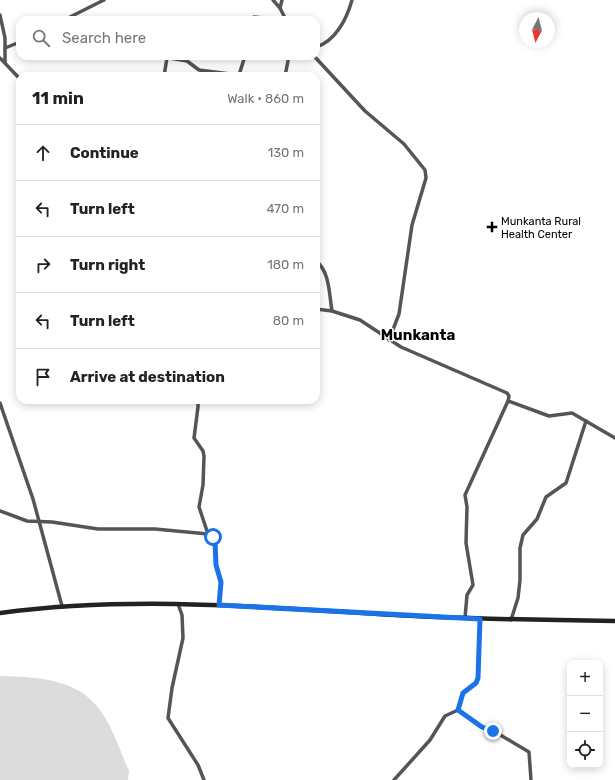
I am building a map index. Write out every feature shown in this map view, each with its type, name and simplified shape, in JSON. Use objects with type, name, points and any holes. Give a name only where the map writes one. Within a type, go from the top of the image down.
[{"type":"main road","points":[[0,613],[62,606],[178,604],[480,619],[615,621]]},
{"type":"street","points":[[72,16],[104,0]]},
{"type":"street","points":[[273,0],[280,8],[284,16]]},
{"type":"street","points":[[280,8],[282,0]]},
{"type":"street","points":[[320,45],[338,31],[352,0]]},
{"type":"street","points":[[0,15],[5,38],[5,62]]},
{"type":"street","points":[[5,48],[16,44]]},
{"type":"street","points":[[0,58],[16,74]]},
{"type":"street","points":[[165,72],[167,60]]},
{"type":"street","points":[[178,60],[190,62],[199,70],[215,72]]},
{"type":"street","points":[[240,72],[244,60]]},
{"type":"street","points":[[286,72],[288,60]]},
{"type":"street","points":[[318,60],[365,111],[404,144],[425,170],[426,178],[412,225],[399,314],[389,340]]},
{"type":"street","points":[[320,264],[323,267],[326,275],[332,311]]},
{"type":"street","points":[[320,310],[332,311],[360,320],[389,340],[444,367],[507,393],[509,396],[465,495],[467,507],[466,543],[474,585],[467,595],[465,618]]},
{"type":"street","points":[[508,401],[550,416],[572,413],[615,438]]},
{"type":"street","points":[[0,403],[33,499],[62,606]]},
{"type":"street","points":[[198,404],[194,438],[203,451],[204,456],[203,485],[199,507],[208,534]]},
{"type":"street","points":[[511,620],[518,598],[520,580],[520,548],[523,535],[537,519],[546,497],[566,483],[586,421]]},
{"type":"street","points":[[0,511],[19,519],[98,529],[155,529],[208,534],[213,537],[215,542],[216,565],[221,582],[219,605]]},
{"type":"street","points":[[178,604],[182,615],[183,638],[172,688],[168,718],[198,765],[204,780]]},
{"type":"street","points":[[394,780],[430,740],[445,716],[458,710],[463,693],[476,683],[478,678],[480,619]]},
{"type":"street","points":[[458,710],[482,727],[493,731],[529,752],[531,780]]},
{"type":"shaded area","points":[[0,676],[28,677],[55,681],[80,691],[91,699],[105,717],[113,732],[129,771],[128,780],[0,780]]},
{"type":"place","name":"Munkanta Rural Health Center","points":[[492,227]]},
{"type":"district","name":"Munkanta","points":[[418,335]]},
{"type":"route","points":[[213,537],[215,542],[216,565],[221,582],[219,605],[480,619],[480,672],[476,683],[463,693],[458,711],[482,727],[493,731]]}]
